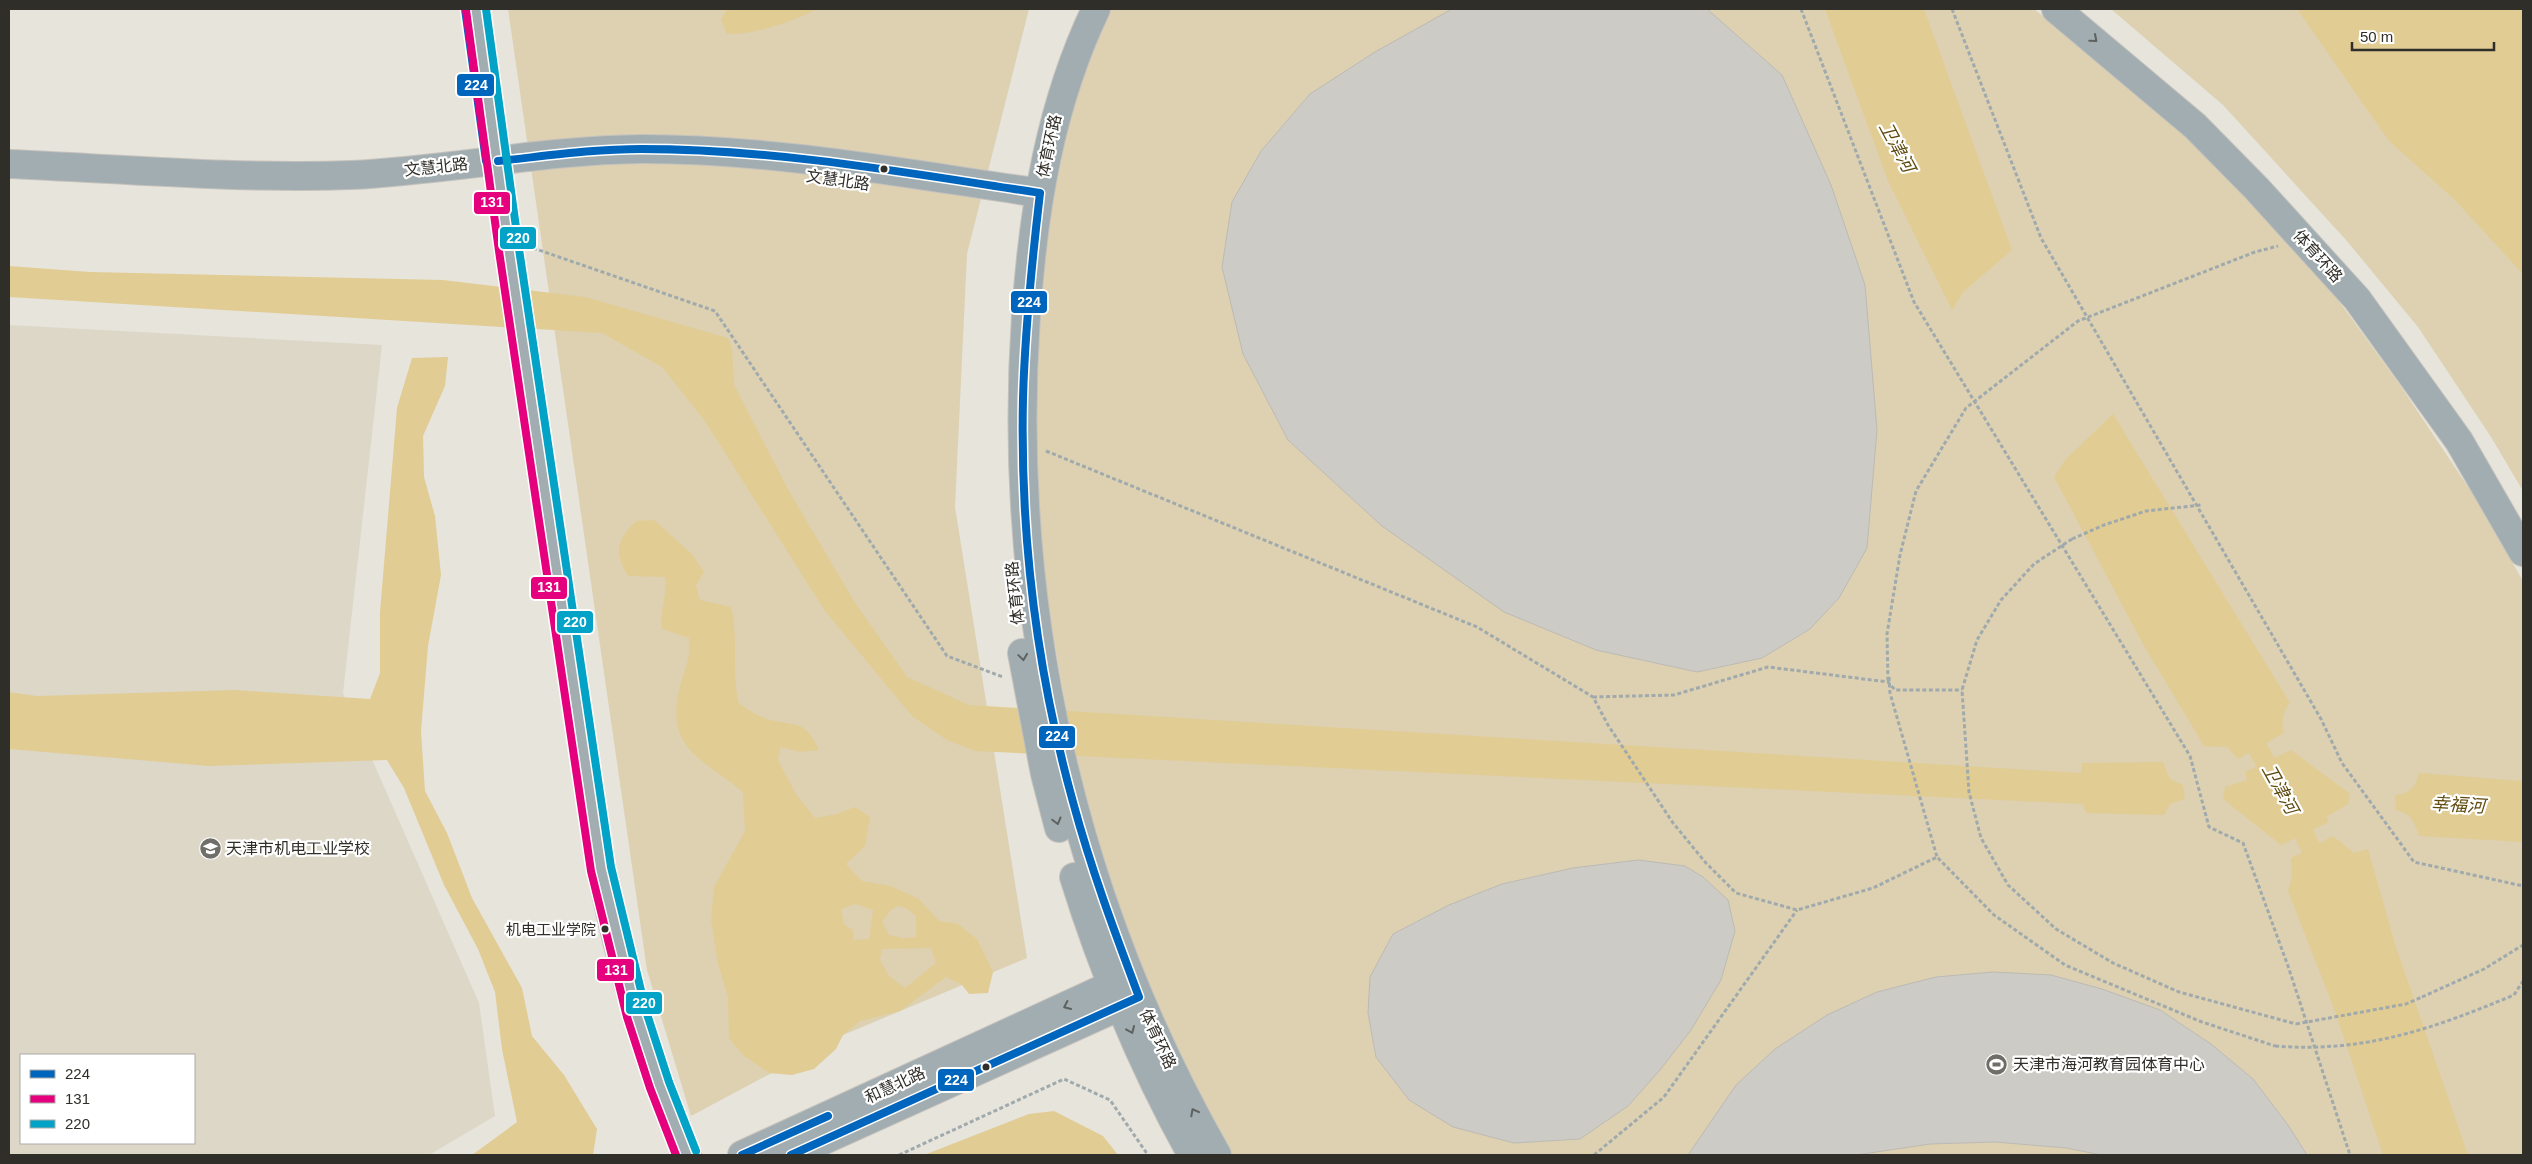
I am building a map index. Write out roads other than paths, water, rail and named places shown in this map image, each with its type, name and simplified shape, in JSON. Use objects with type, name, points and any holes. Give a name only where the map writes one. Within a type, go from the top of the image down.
[{"type":"main road","points":[[465,9],[504,242],[591,876],[603,936],[626,1022],[673,1155]]},
{"type":"main road","points":[[476,9],[493,168]]},
{"type":"main road","name":"体育环路","points":[[1078,9],[1064,37],[1048,80],[1031,200],[1009,311],[1006,418],[1012,577],[1055,773],[1093,878],[1125,991],[1140,1053],[1192,1155]]},
{"type":"main road","name":"体育环路","points":[[1039,698],[1025,520],[1022,441],[1031,200],[1060,99],[1080,42],[1096,9]]},
{"type":"main road","name":"体育环路","points":[[2056,9],[2195,126],[2304,240],[2357,299],[2410,370],[2459,441],[2523,552]]},
{"type":"main road","name":"体育环路","points":[[2086,9],[2206,113],[2298,208],[2344,260],[2422,358],[2523,518]]},
{"type":"main road","name":"文慧北路","points":[[9,182],[266,192],[372,189],[599,151],[710,152],[800,160],[1031,200]]},
{"type":"main road","name":"文慧北路","points":[[9,164],[283,176],[493,168]]},
{"type":"main road","points":[[519,357],[604,886],[636,1017],[656,1079],[687,1155]]},
{"type":"main road","name":"体育环路","points":[[1125,991],[1175,1076],[1217,1155]]},
{"type":"main road","name":"和慧北路","points":[[742,1155],[1125,991]]},
{"type":"main road","name":"和慧北路","points":[[792,1155],[1125,991]]},
{"type":"water","points":[[727,9],[817,9],[773,27],[738,34],[727,34],[721,19]]},
{"type":"water","points":[[1825,9],[1924,9],[2012,250],[1963,292],[1952,310],[1888,181]]},
{"type":"water","points":[[2297,9],[2523,9],[2523,274],[2454,199],[2389,141]]},
{"type":"water","points":[[9,266],[90,272],[443,280],[585,297],[728,338],[732,349],[734,385],[789,491],[854,601],[907,677],[969,705],[2081,773],[2082,763],[2163,762],[2170,779],[2183,785],[2185,799],[2170,804],[2164,815],[2086,813],[2083,804],[975,751],[947,740],[912,716],[825,611],[705,421],[662,367],[602,333],[9,297]]},
{"type":"water","points":[[448,357],[445,386],[423,436],[424,477],[435,516],[441,575],[428,646],[421,731],[425,791],[447,833],[472,898],[522,988],[532,1036],[564,1075],[597,1129],[593,1155],[472,1155],[517,1122],[502,1049],[495,992],[478,949],[444,885],[404,788],[387,760],[209,766],[9,749],[9,692],[37,696],[234,690],[370,699],[380,673],[380,612],[397,408],[412,358]]},
{"type":"water","points":[[2113,414],[2290,703],[2283,717],[2284,733],[2238,759],[2227,747],[2204,746],[2143,644],[2054,477],[2065,460]]},
{"type":"water","points":[[654,520],[692,554],[704,572],[696,585],[700,600],[731,607],[739,704],[763,718],[804,728],[814,740],[819,750],[800,752],[781,747],[778,760],[796,794],[815,818],[837,814],[855,807],[870,817],[865,846],[846,864],[862,881],[891,886],[919,899],[939,921],[958,924],[977,939],[993,972],[988,993],[969,994],[962,985],[946,977],[900,1011],[860,1021],[843,1035],[836,1049],[814,1069],[792,1075],[769,1073],[743,1055],[729,1038],[728,997],[718,964],[711,920],[714,887],[745,831],[743,792],[701,760],[682,739],[677,725],[676,708],[689,657],[689,638],[662,629],[665,577],[628,576],[624,568],[619,547],[624,535],[636,521]],"holes":[[[855,904],[873,910],[869,939],[854,940],[853,930],[844,924],[841,909]],[[897,906],[906,908],[916,916],[916,937],[903,938],[889,935],[882,922],[890,911]],[[931,948],[936,963],[905,988],[889,976],[880,960],[882,949]]]},
{"type":"water","points":[[2291,750],[2350,794],[2348,804],[2326,817],[2329,822],[2281,845],[2223,799],[2225,787],[2247,780],[2245,772]]},
{"type":"water","name":"幸福河","points":[[2419,773],[2523,781],[2523,842],[2419,836],[2409,816],[2396,810],[2395,795],[2412,789]]},
{"type":"water","points":[[2333,836],[2354,853],[2368,849],[2396,947],[2468,1155],[2383,1155],[2336,1014],[2288,891],[2292,877],[2291,858]]},
{"type":"water","points":[[1054,1111],[1103,1136],[1118,1155],[924,1155],[1029,1114]]},
{"type":"waterway","name":"卫津河","points":[[2244,724],[2285,797],[2322,870]]},
{"type":"place","name":"天津市机电工业学校","points":[[210,848]]},
{"type":"place","name":"机电工业学院","points":[[605,929]]},
{"type":"place","name":"天津市海河教育园体育中心","points":[[1997,1064]]}]
